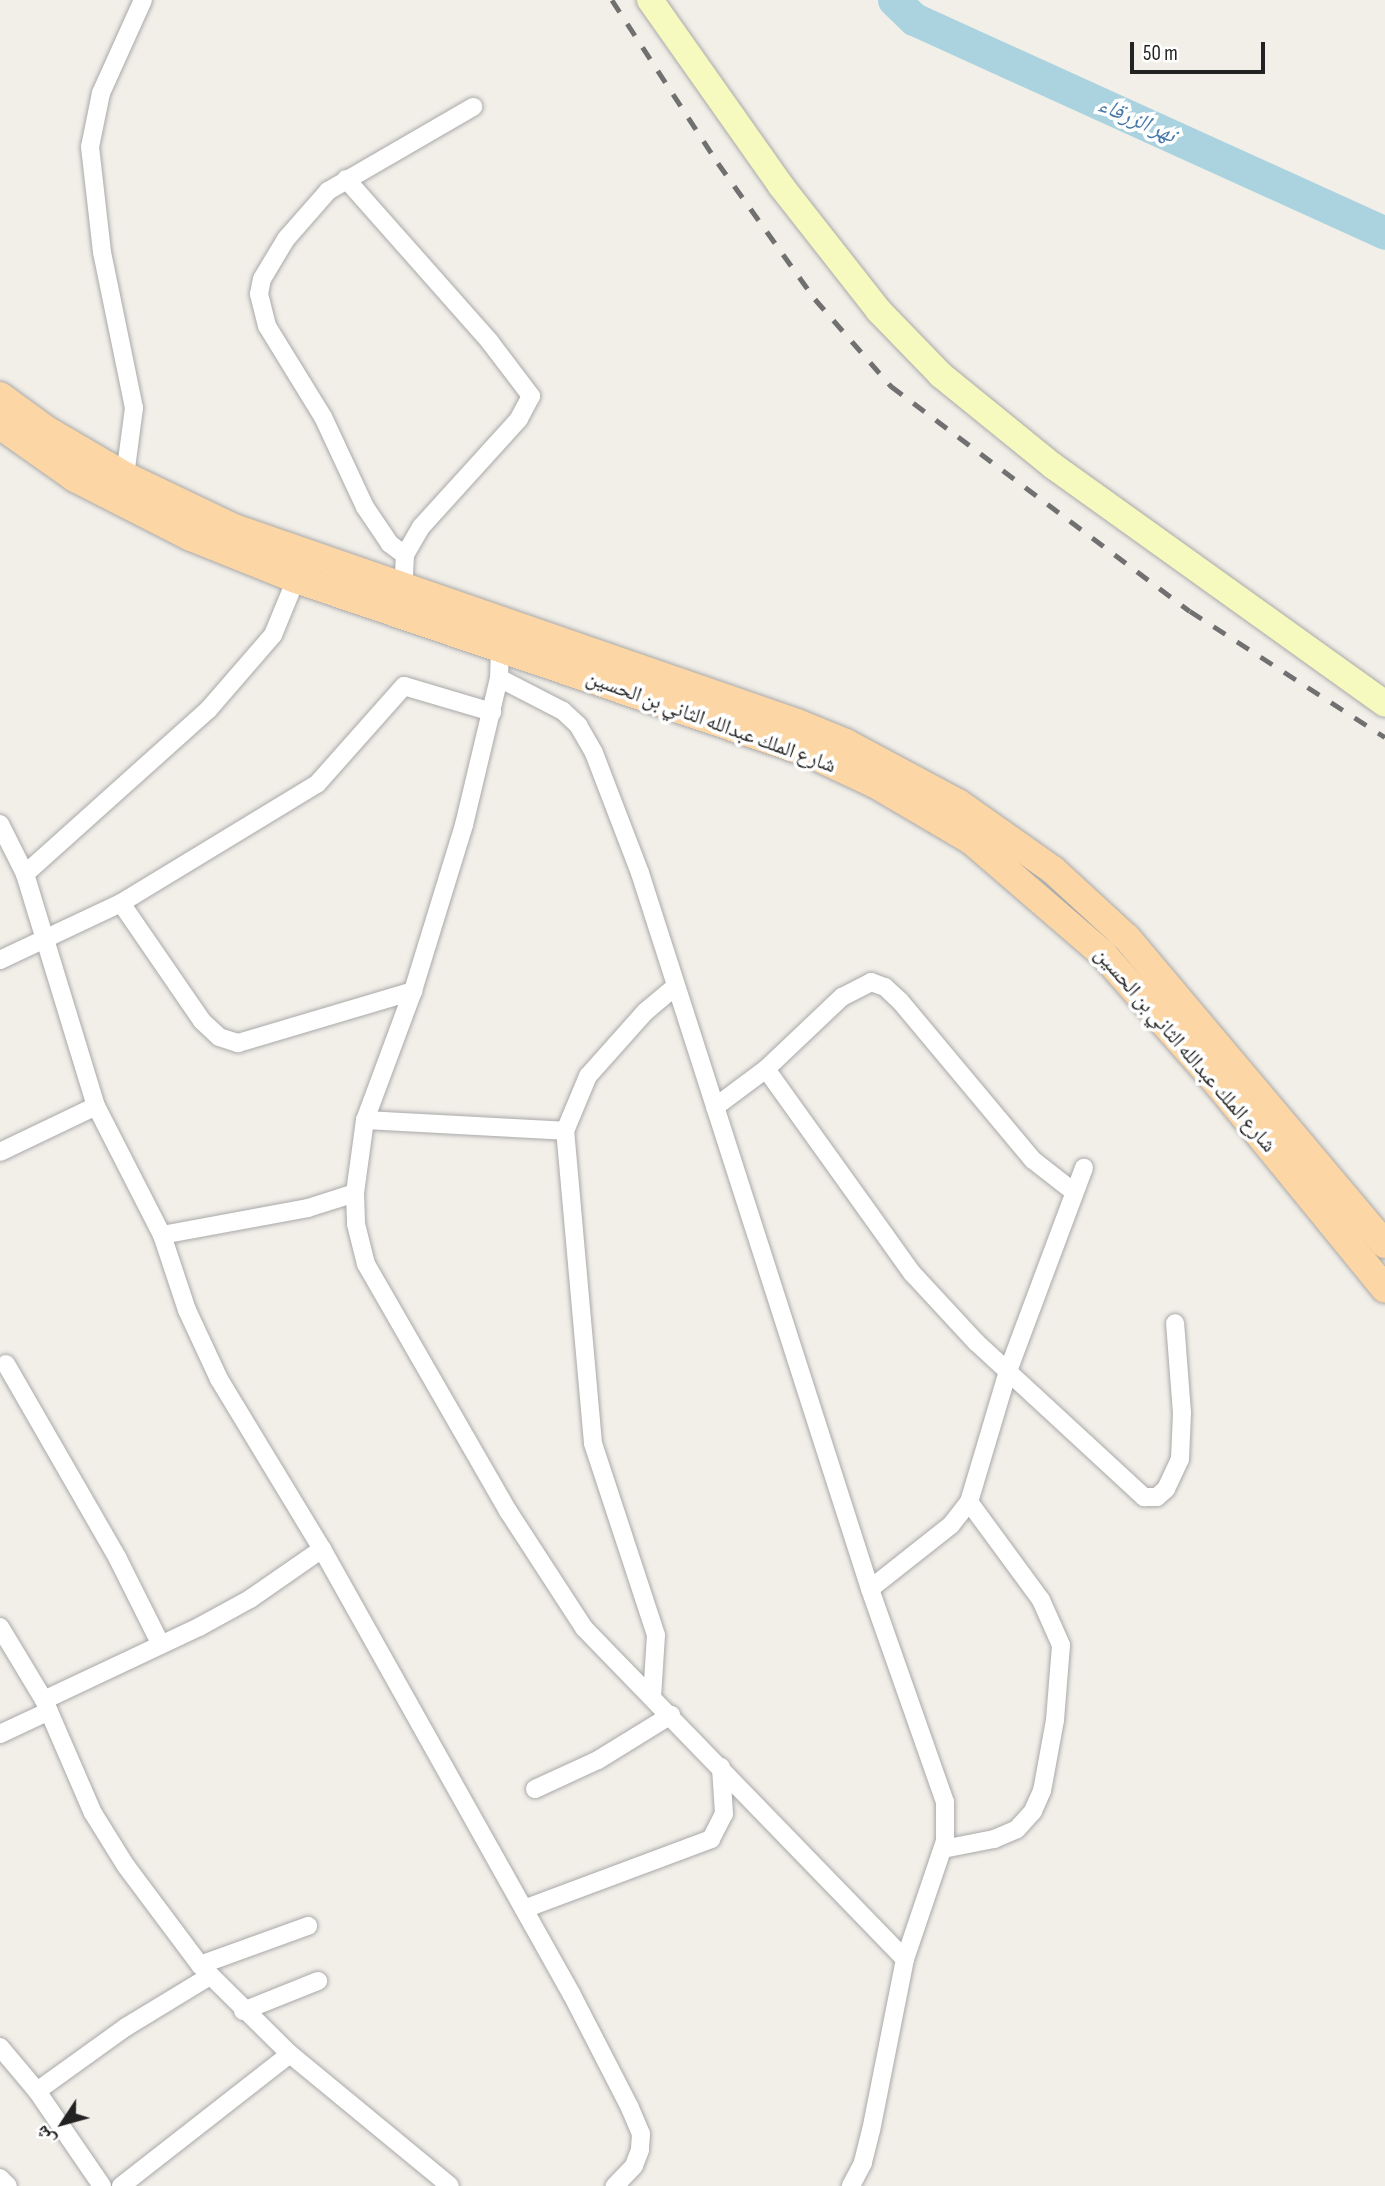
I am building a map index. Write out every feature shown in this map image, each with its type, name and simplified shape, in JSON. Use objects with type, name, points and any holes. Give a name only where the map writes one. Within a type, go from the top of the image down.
[{"type":"main road","name":"شارع الملك عبدالله الثاني بن الحسين","points":[[0,396],[45,429],[125,476],[234,528],[403,589],[797,723],[947,796],[1022,846],[1078,891],[1135,947],[1385,1289]]},
{"type":"main road","name":"شارع الملك عبدالله الثاني بن الحسين","points":[[0,425],[75,478],[144,516],[296,579],[808,753],[924,811],[972,841],[1062,915],[1228,1075],[1385,1244]]},
{"type":"street","points":[[125,476],[134,408],[102,251],[90,147],[101,93],[143,0]]},
{"type":"street","points":[[650,0],[781,187],[880,311],[941,375],[1053,466],[1385,704]]},
{"type":"street","points":[[405,555],[390,544],[365,507],[323,417],[261,311],[259,294],[270,263],[303,217],[346,178],[473,107]]},
{"type":"street","points":[[346,178],[491,342],[531,396],[519,419],[421,527],[405,555],[403,589]]},
{"type":"street","points":[[25,874],[215,701],[273,635],[296,579]]},
{"type":"street","points":[[500,649],[499,677],[492,712],[464,825],[413,991],[365,1120],[355,1193],[356,1224],[366,1264],[416,1356],[558,1593],[609,1657],[721,1767],[905,1959]]},
{"type":"street","points":[[499,677],[563,711],[584,735],[640,873],[870,1588],[945,1802],[943,1849],[905,1959],[871,2130],[851,2186]]},
{"type":"street","points":[[0,960],[121,903],[317,784],[404,686],[492,712]]},
{"type":"street","points":[[0,824],[7,850],[25,874],[42,939],[96,1106],[162,1236],[187,1310],[219,1379],[322,1549],[524,1909],[641,2134],[634,2166],[615,2186]]},
{"type":"street","points":[[121,903],[202,1021],[219,1037],[238,1043],[413,991]]},
{"type":"street","points":[[715,1107],[766,1069],[855,987],[871,982],[885,987],[924,1025],[1033,1160],[1074,1192]]},
{"type":"street","points":[[652,1697],[656,1635],[593,1443],[565,1131],[588,1076],[645,1012],[675,986]]},
{"type":"street","points":[[766,1069],[913,1274],[1008,1371],[1144,1497],[1157,1497],[1174,1478],[1180,1459],[1182,1413],[1175,1323]]},
{"type":"street","points":[[0,1152],[96,1106]]},
{"type":"street","points":[[365,1120],[565,1131]]},
{"type":"street","points":[[870,1588],[951,1525],[969,1502],[1008,1371],[1084,1168]]},
{"type":"street","points":[[162,1236],[308,1208],[355,1193]]},
{"type":"street","points":[[6,1364],[112,1548],[160,1643]]},
{"type":"street","points":[[943,1849],[994,1839],[1017,1829],[1033,1811],[1042,1791],[1055,1720],[1061,1644],[1041,1600],[969,1502]]},
{"type":"street","points":[[0,1734],[160,1643],[250,1599],[322,1549]]},
{"type":"street","points":[[0,1627],[46,1706],[93,1813],[126,1866],[205,1970],[243,2011],[290,2054],[450,2186]]},
{"type":"street","points":[[535,1789],[598,1760],[671,1716]]},
{"type":"street","points":[[524,1909],[711,1839],[724,1814],[721,1767]]},
{"type":"street","points":[[37,2091],[205,1970],[308,1926]]},
{"type":"street","points":[[243,2011],[318,1981]]},
{"type":"street","points":[[0,2047],[37,2091],[102,2186]]},
{"type":"street","points":[[121,2186],[290,2054]]},
{"type":"street","points":[[0,2178],[8,2186]]},
{"type":"waterway","name":"نهر الزرقاء","points":[[894,0],[914,19],[1385,233]]},
{"type":"railway","points":[[612,0],[718,163],[815,299],[891,386],[1190,611],[1385,737]]}]
